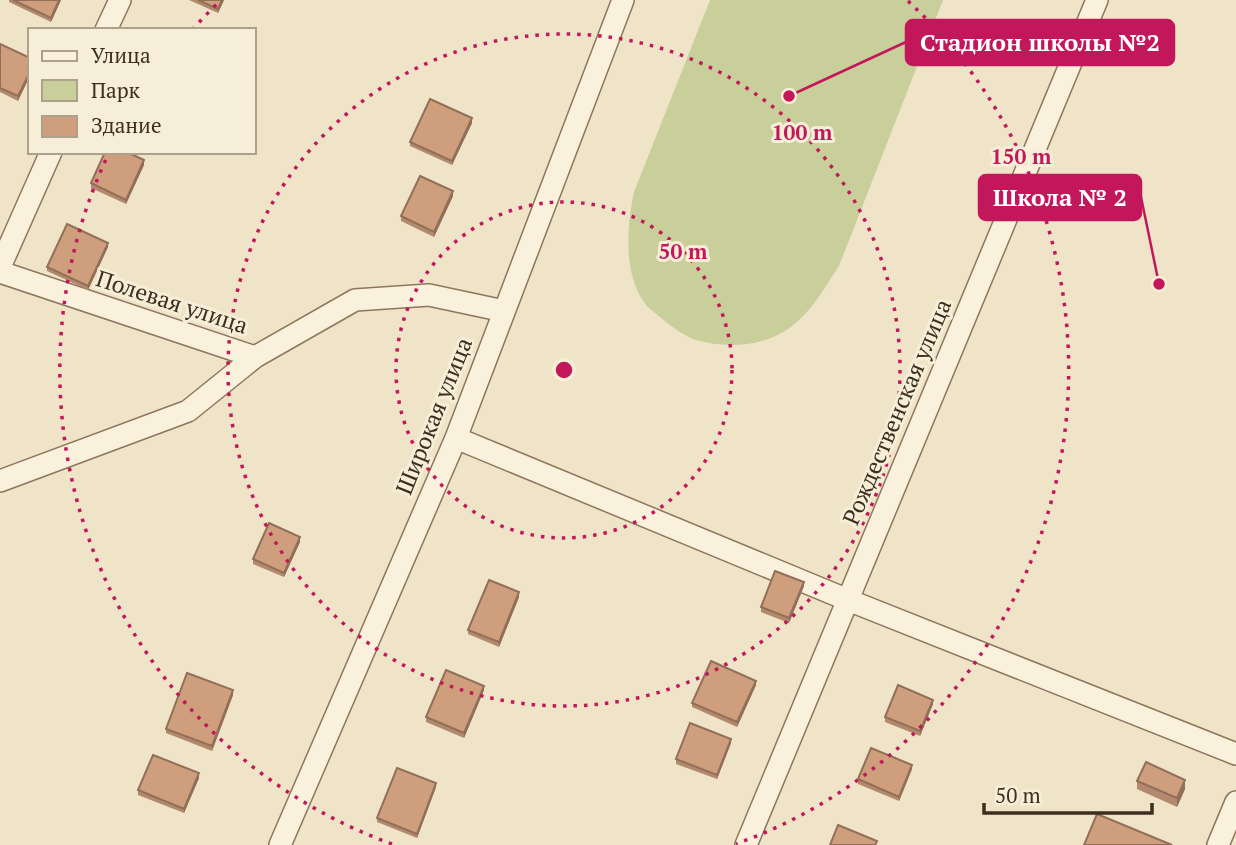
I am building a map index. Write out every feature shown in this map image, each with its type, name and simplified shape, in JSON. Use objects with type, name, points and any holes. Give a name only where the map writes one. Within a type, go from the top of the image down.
[{"type":"street","points":[[107,28],[120,0]]},
{"type":"street","name":"Широкая улица","points":[[280,845],[456,438],[623,0]]},
{"type":"street","name":"Рождественская улица","points":[[746,845],[1097,0]]},
{"type":"street","points":[[0,267],[50,154]]},
{"type":"street","name":"Полевая улица","points":[[0,272],[255,357]]},
{"type":"street","points":[[255,357],[355,300],[429,295],[504,311]]},
{"type":"street","name":"Полевая улица","points":[[0,481],[187,411],[255,357]]},
{"type":"street","points":[[456,438],[848,600],[1236,754]]},
{"type":"street","points":[[1218,845],[1236,802]]},
{"type":"green space","points":[[710,0],[943,0],[839,266],[815,302],[794,325],[775,336],[753,343],[730,345],[696,340],[672,327],[645,304],[637,290],[628,248],[634,192]]},
{"type":"building","points":[[13,0],[59,0],[51,18]]},
{"type":"building","points":[[198,0],[222,0],[218,9]]},
{"type":"building","points":[[0,44],[28,57],[28,76],[18,96],[0,88]]},
{"type":"building","points":[[430,99],[472,118],[452,161],[410,142]]},
{"type":"building","points":[[104,154],[131,154],[144,160],[126,200],[91,183]]},
{"type":"building","points":[[420,176],[453,191],[434,232],[401,216]]},
{"type":"building","points":[[67,224],[108,243],[88,286],[47,267]]},
{"type":"building","points":[[269,523],[300,537],[284,573],[253,559]]},
{"type":"building","points":[[775,571],[804,582],[789,618],[761,607]]},
{"type":"building","points":[[489,580],[519,592],[499,642],[468,630]]},
{"type":"building","points":[[711,661],[756,681],[737,722],[692,703]]},
{"type":"building","points":[[446,670],[484,686],[464,733],[426,717]]},
{"type":"building","points":[[187,673],[233,690],[212,746],[166,729]]},
{"type":"building","points":[[898,685],[933,700],[920,731],[885,717]]},
{"type":"building","points":[[690,723],[731,739],[717,775],[676,759]]},
{"type":"building","points":[[871,748],[912,765],[899,797],[858,779]]},
{"type":"building","points":[[153,755],[199,773],[184,809],[138,790]]},
{"type":"building","points":[[1146,762],[1185,780],[1177,798],[1137,781]]},
{"type":"building","points":[[397,768],[436,783],[417,834],[377,818]]},
{"type":"building","points":[[1097,814],[1172,845],[1084,845]]},
{"type":"building","points":[[838,825],[877,841],[875,845],[830,845]]},
{"type":"place","name":"Стадион школы №2","points":[[789,96]]},
{"type":"place","name":"Школа № 2","points":[[1159,284]]}]
